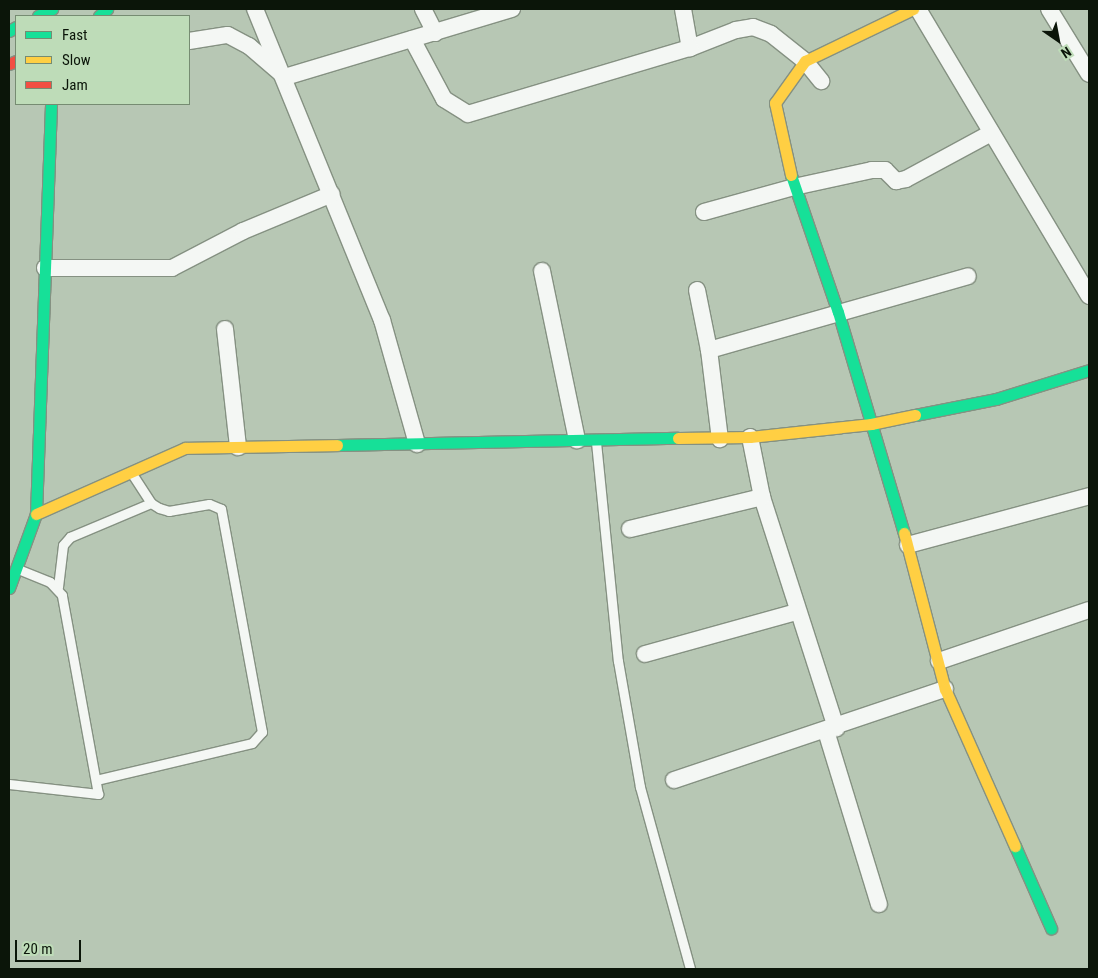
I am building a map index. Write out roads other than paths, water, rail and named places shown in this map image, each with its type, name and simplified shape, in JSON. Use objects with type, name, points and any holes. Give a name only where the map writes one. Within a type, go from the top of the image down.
[{"type":"street","points":[[255,9],[285,76],[382,320],[417,444]]},
{"type":"street","points":[[423,9],[435,33]]},
{"type":"street","points":[[285,76],[512,9]]},
{"type":"street","points":[[683,9],[690,48]]},
{"type":"street","points":[[913,9],[805,61],[775,103],[794,186],[838,312],[908,545],[915,583],[939,661],[945,689],[1050,928]]},
{"type":"street","points":[[918,9],[1089,296]]},
{"type":"street","points":[[1049,9],[1089,74]]},
{"type":"street","points":[[412,40],[444,99],[468,114],[690,48],[736,30],[753,27],[771,34],[805,61],[821,81]]},
{"type":"street","points":[[190,41],[228,35],[249,46],[285,76]]},
{"type":"street","points":[[9,588],[36,514],[51,105]]},
{"type":"street","points":[[704,212],[794,186],[872,170],[885,170],[896,181],[906,179],[991,134]]},
{"type":"street","points":[[45,268],[172,268],[243,231],[332,194]]},
{"type":"street","points":[[542,271],[577,440]]},
{"type":"street","points":[[709,350],[968,276]]},
{"type":"street","points":[[697,290],[709,350],[720,439]]},
{"type":"street","points":[[224,329],[238,447]]},
{"type":"street","points":[[36,514],[185,448],[750,437],[871,424],[996,399],[1089,370]]},
{"type":"street","points":[[750,437],[762,497],[831,729],[879,904]]},
{"type":"street","points":[[908,545],[1089,496]]},
{"type":"street","points":[[630,528],[762,497]]},
{"type":"street","points":[[939,661],[1089,610]]},
{"type":"street","points":[[645,654],[796,612]]},
{"type":"street","points":[[674,780],[831,729],[945,689]]},
{"type":"lane","points":[[596,440],[618,661],[639,778],[690,969]]},
{"type":"lane","points":[[96,780],[252,743],[262,732],[221,510],[209,504],[169,511],[150,503],[131,472]]},
{"type":"lane","points":[[9,784],[98,794],[62,595],[58,587],[63,545],[70,537],[150,503]]},
{"type":"lane","points":[[16,568],[58,587]]}]
